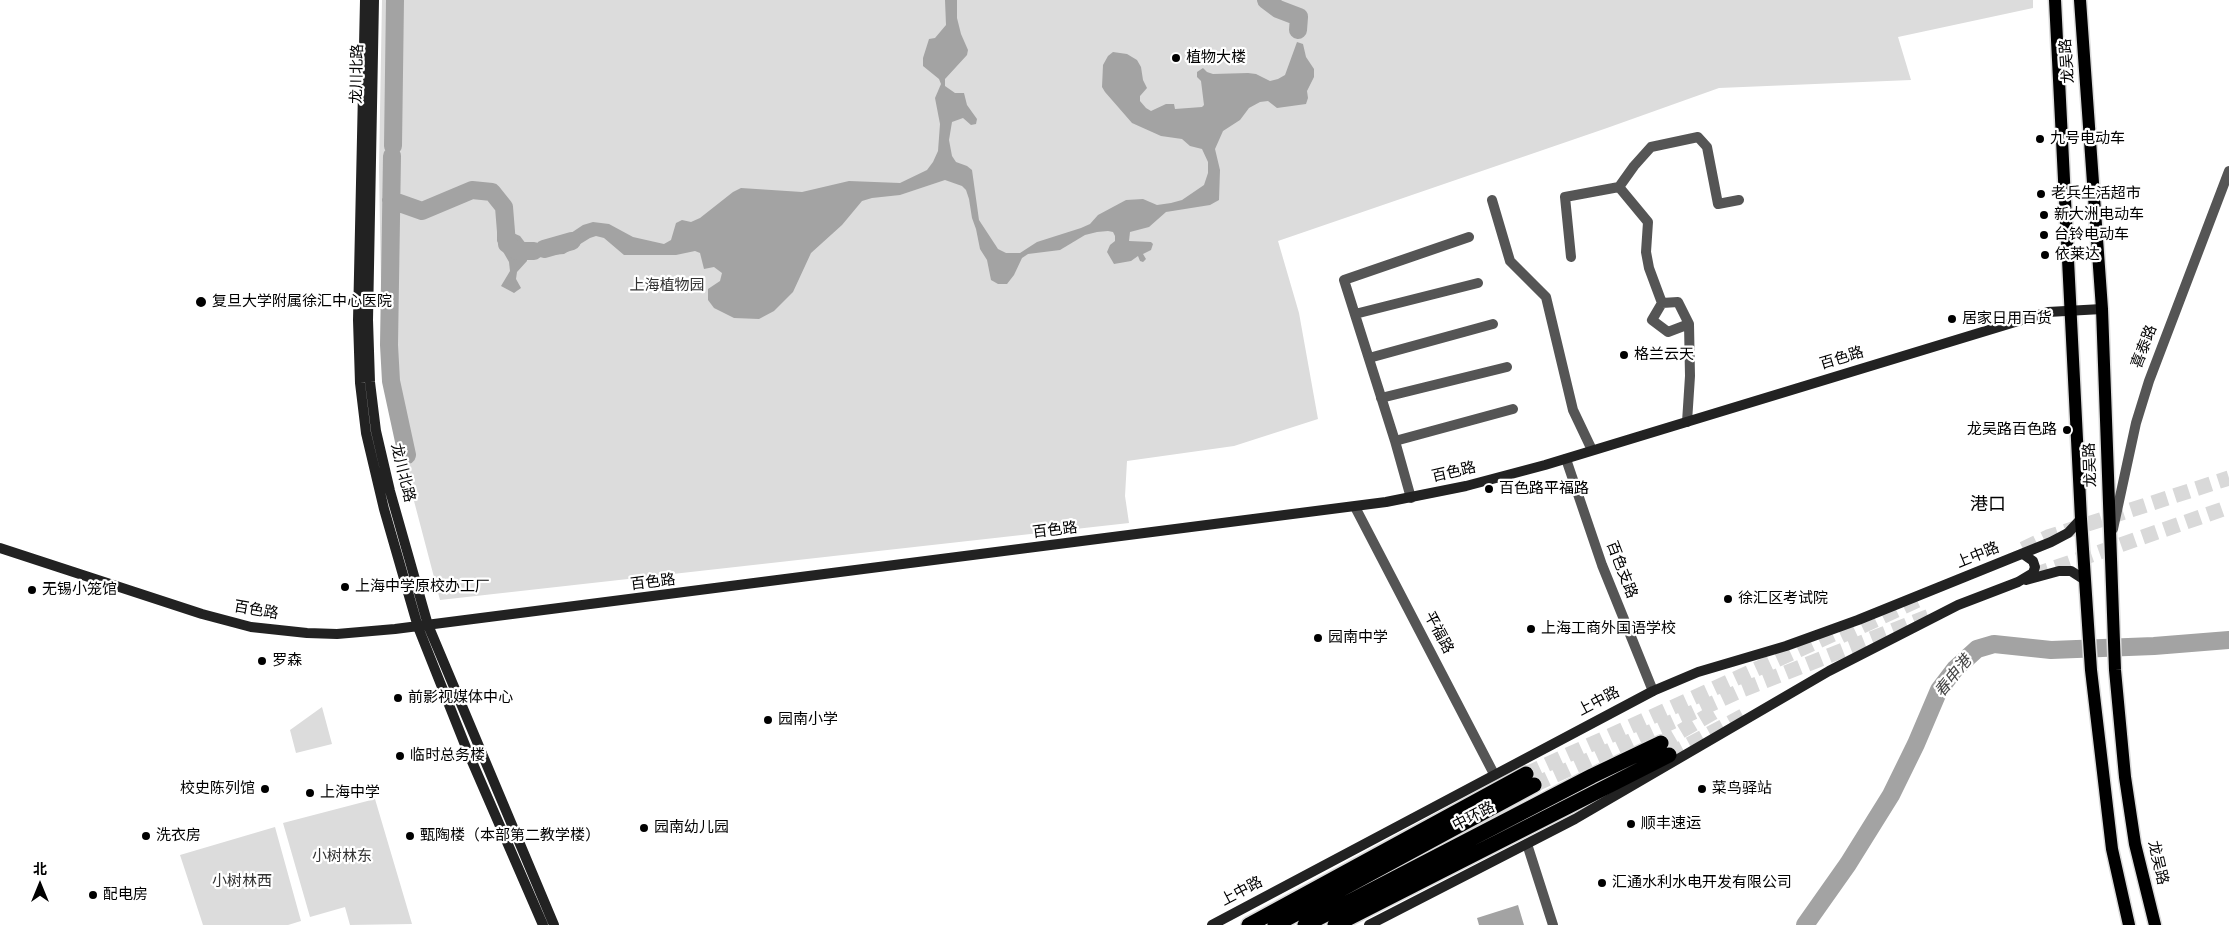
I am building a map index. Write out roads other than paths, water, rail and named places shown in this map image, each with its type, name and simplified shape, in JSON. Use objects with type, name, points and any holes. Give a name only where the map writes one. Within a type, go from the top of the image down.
[{"type":"highway","name":"中环路","points":[[1305,925],[1592,776],[1665,749],[1335,925]]},
{"type":"highway","name":"中环路","points":[[1249,925],[1530,780],[1274,925]]},
{"type":"highway","points":[[1342,925],[1405,889]]},
{"type":"main road","name":"龙吴路","points":[[2055,0],[2088,625],[2112,849],[2129,925]]},
{"type":"main road","name":"龙吴路","points":[[2080,0],[2102,308],[2115,670],[2125,777],[2135,844],[2155,925]]},
{"type":"street","name":"龙川北路","points":[[364,0],[358,320],[360,383],[371,456],[386,518],[467,750],[543,925]]},
{"type":"street","name":"龙川北路","points":[[374,0],[368,320],[370,382],[376,431],[423,626],[554,925]]},
{"type":"street","points":[[1571,257],[1566,197],[1619,187],[1651,147],[1698,137],[1707,147],[1718,204],[1739,200]]},
{"type":"street","name":"喜泰路","points":[[2110,540],[2136,423],[2148,381],[2229,171]]},
{"type":"street","points":[[1619,187],[1648,222],[1646,252],[1649,268],[1662,304]]},
{"type":"street","points":[[1492,200],[1510,261],[1546,298],[1573,410],[1592,450]]},
{"type":"street","points":[[1411,498],[1382,398],[1344,280],[1470,237]]},
{"type":"street","points":[[1355,314],[1478,283]]},
{"type":"street","points":[[1662,304],[1678,302],[1689,324],[1690,376],[1687,422]]},
{"type":"street","points":[[1662,304],[1652,320],[1668,332],[1689,324]]},
{"type":"street","name":"百色路","points":[[0,548],[202,614],[251,627],[278,631],[337,634],[423,626],[1355,507],[1411,498],[1505,476],[1566,459],[2048,312],[2102,308]]},
{"type":"street","points":[[1369,358],[1493,324]]},
{"type":"street","points":[[1382,398],[1507,367]]},
{"type":"street","points":[[1395,441],[1513,409]]},
{"type":"street","name":"百色支路","points":[[1566,459],[1602,564],[1653,691]]},
{"type":"street","name":"平福路","points":[[1355,507],[1494,774]]},
{"type":"street","name":"上中路","points":[[1212,925],[1653,691],[1698,672],[1818,635],[2023,554],[2068,533],[2081,519]]},
{"type":"street","name":"上中路","points":[[2018,582],[2033,573],[2035,567],[2033,561],[2023,554]]},
{"type":"street","name":"上中路","points":[[1369,925],[1575,820],[1828,671],[1958,605],[2018,582],[2059,571],[2071,571],[2085,580]]},
{"type":"street","points":[[1527,844],[1553,925]]},
{"type":"waterway","points":[[393,146],[395,0]]},
{"type":"waterway","points":[[1266,0],[1278,9],[1299,17],[1298,30]]},
{"type":"waterway","points":[[392,156],[389,345],[391,381],[407,455]]},
{"type":"waterway","points":[[391,200],[422,211],[472,190],[492,192],[504,207],[507,244],[517,251],[534,251]]},
{"type":"waterway","points":[[544,249],[572,241]]},
{"type":"waterway","name":"春申港","points":[[1805,925],[1848,864],[1891,795],[1916,744],[1939,690],[1955,669],[1977,649],[1994,644],[2051,650],[2154,646],[2229,640]]},
{"type":"tunnel","points":[[2023,549],[2048,537],[2229,478]]},
{"type":"tunnel","points":[[2034,575],[2229,507]]},
{"type":"tunnel","points":[[1841,636],[1920,599]]},
{"type":"tunnel","points":[[1534,785],[1742,690],[1932,615]]},
{"type":"tunnel","points":[[1526,774],[1849,627]]},
{"type":"tunnel","points":[[1661,743],[1714,712]]},
{"type":"tunnel","points":[[1669,755],[1743,716]]},
{"type":"place","name":"植物大楼","points":[[1176,58]]},
{"type":"place","name":"九号电动车","points":[[2040,139]]},
{"type":"place","name":"老兵生活超市","points":[[2041,194]]},
{"type":"place","name":"新大洲电动车","points":[[2044,215]]},
{"type":"place","name":"台铃电动车","points":[[2044,235]]},
{"type":"place","name":"依莱达","points":[[2045,255]]},
{"type":"place","name":"复旦大学附属徐汇中心医院","points":[[201,302]]},
{"type":"place","name":"居家日用百货","points":[[1952,319]]},
{"type":"place","name":"格兰云天","points":[[1624,355]]},
{"type":"place","name":"龙吴路百色路","points":[[2067,430]]},
{"type":"place","name":"百色路平福路","points":[[1489,489]]},
{"type":"place","name":"上海中学原校办工厂","points":[[345,587]]},
{"type":"place","name":"无锡小笼馆","points":[[32,590]]},
{"type":"place","name":"徐汇区考试院","points":[[1728,599]]},
{"type":"place","name":"上海工商外国语学校","points":[[1531,629]]},
{"type":"place","name":"园南中学","points":[[1318,638]]},
{"type":"place","name":"罗森","points":[[262,661]]},
{"type":"place","name":"前影视媒体中心","points":[[398,698]]},
{"type":"place","name":"园南小学","points":[[768,720]]},
{"type":"place","name":"临时总务楼","points":[[400,756]]},
{"type":"place","name":"校史陈列馆","points":[[265,789]]},
{"type":"place","name":"菜鸟驿站","points":[[1702,789]]},
{"type":"place","name":"上海中学","points":[[310,793]]},
{"type":"place","name":"顺丰速运","points":[[1631,824]]},
{"type":"place","name":"园南幼儿园","points":[[644,828]]},
{"type":"place","name":"洗衣房","points":[[146,836]]},
{"type":"place","name":"甄陶楼（本部第二教学楼）","points":[[410,836]]},
{"type":"place","name":"汇通水利水电开发有限公司","points":[[1602,883]]},
{"type":"place","name":"配电房","points":[[93,895]]},
{"type":"district","name":"港口","points":[[1988,506]]},
{"type":"park label","name":"上海植物园","points":[[667,286]]},
{"type":"park label","name":"小树林东","points":[[342,857]]},
{"type":"park label","name":"小树林西","points":[[242,882]]}]
